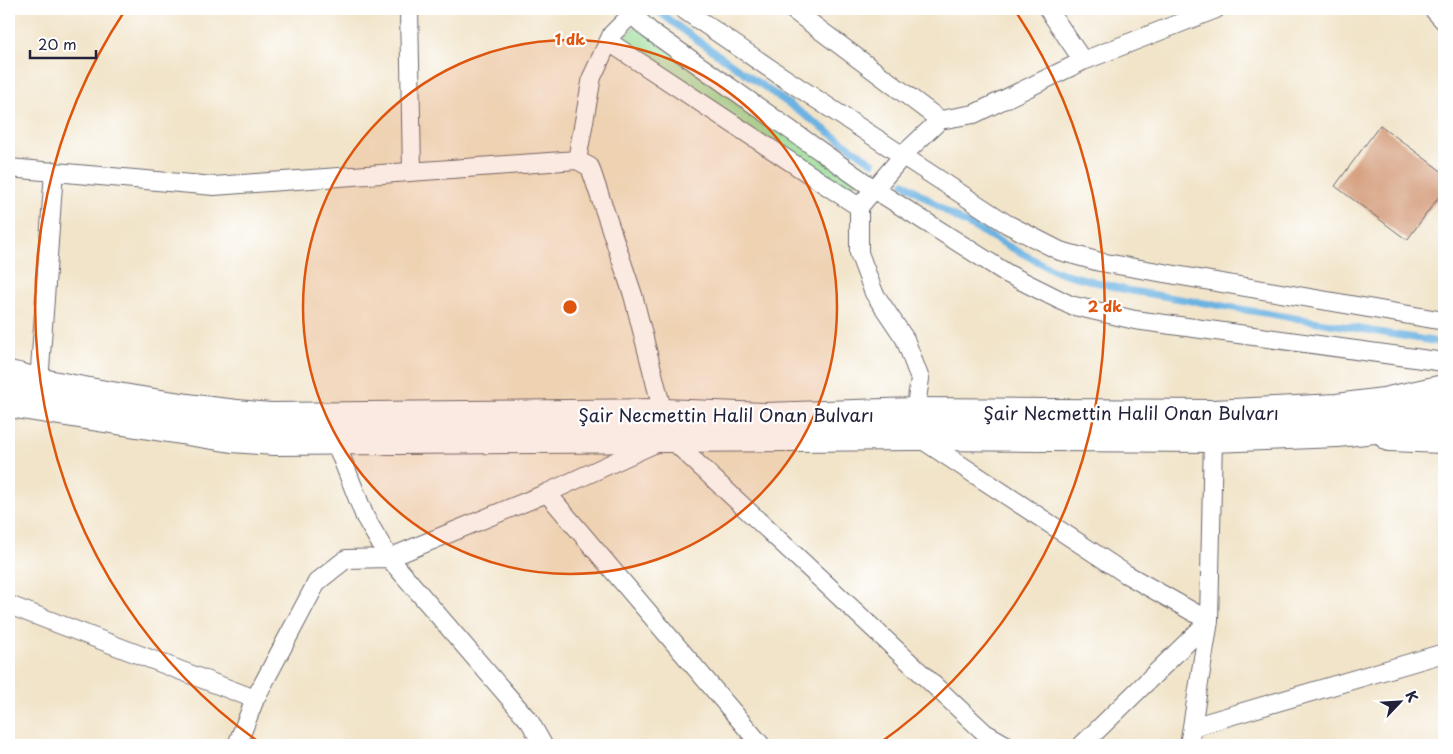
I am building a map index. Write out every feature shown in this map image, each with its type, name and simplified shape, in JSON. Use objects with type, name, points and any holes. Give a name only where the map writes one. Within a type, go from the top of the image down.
[{"type":"main road","name":"Şair Necmettin Halil Onan Bulvarı","points":[[10,375],[39,383],[132,399],[270,418],[666,425],[915,424],[1275,412],[1337,408],[1384,402],[1444,389]]},
{"type":"main road","name":"Şair Necmettin Halil Onan Bulvarı","points":[[9,403],[232,438],[276,441],[335,441],[666,425]]},
{"type":"main road","name":"Şair Necmettin Halil Onan Bulvarı","points":[[915,424],[1213,438],[1338,433],[1384,428],[1444,415]]},
{"type":"main road","points":[[1338,433],[1444,439]]},
{"type":"street","points":[[409,9],[412,172]]},
{"type":"street","points":[[683,9],[1007,224],[1060,251],[1100,262],[1444,321]]},
{"type":"street","points":[[792,9],[940,120]]},
{"type":"street","points":[[1048,9],[1083,61]]},
{"type":"street","points":[[1209,621],[1126,574],[915,424],[920,379],[906,339],[874,293],[859,253],[859,207],[903,156],[940,120],[974,114],[1083,61],[1216,9]]},
{"type":"street","points":[[1433,9],[1444,21]]},
{"type":"street","points":[[577,160],[592,77],[612,34],[629,11],[649,30],[695,64],[874,189],[1008,274],[1070,305],[1135,320],[1444,362]]},
{"type":"street","points":[[609,42],[859,207]]},
{"type":"street","points":[[9,168],[214,186],[577,160],[590,167],[633,295],[666,425],[985,733],[1006,745]]},
{"type":"street","points":[[39,383],[54,171]]},
{"type":"street","points":[[236,745],[254,699],[317,582],[346,559],[389,558],[547,493],[666,425]]},
{"type":"street","points":[[1189,745],[1209,621],[1213,438]]},
{"type":"street","points":[[335,441],[365,517],[389,558],[530,722],[543,745]]},
{"type":"street","points":[[547,493],[761,745]]},
{"type":"street","points":[[9,605],[254,699]]},
{"type":"street","points":[[1082,745],[1209,621]]},
{"type":"street","points":[[1192,727],[1444,653]]},
{"type":"green space","points":[[636,25],[856,180],[847,195],[621,42]]},
{"type":"building","points":[[1380,125],[1444,173],[1444,190],[1407,240],[1335,186]]},
{"type":"waterway","points":[[655,9],[873,163]]},
{"type":"waterway","points":[[904,183],[956,218],[1055,271],[1126,290],[1444,343]]}]
